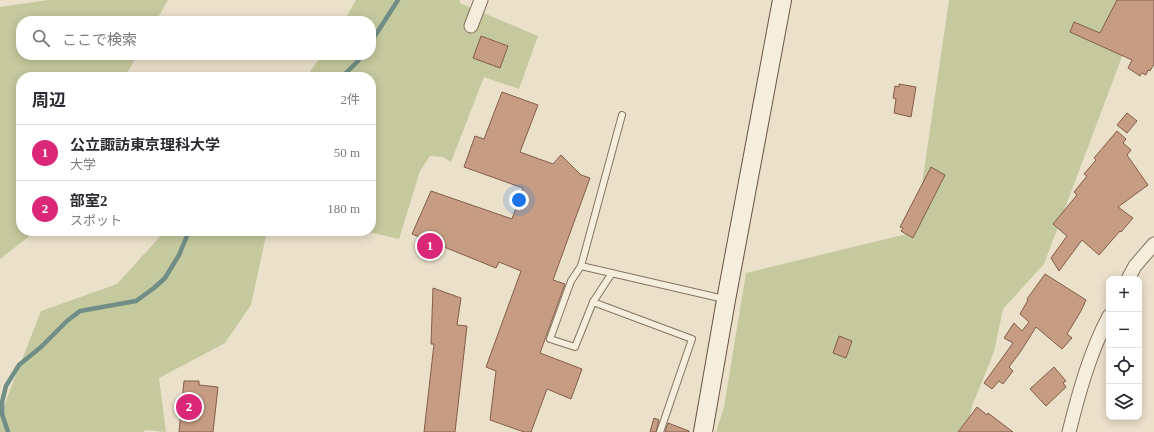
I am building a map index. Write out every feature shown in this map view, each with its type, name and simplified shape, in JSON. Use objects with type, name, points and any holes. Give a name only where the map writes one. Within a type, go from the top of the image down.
[{"type":"street","points":[[471,26],[481,0]]},
{"type":"street","points":[[703,432],[782,0]]},
{"type":"street","points":[[1130,276],[1135,266],[1154,244]]},
{"type":"street","points":[[1069,432],[1078,395],[1097,338],[1106,322]]},
{"type":"lane","points":[[612,273],[593,302],[575,347],[550,339],[571,281],[581,266],[622,114]]},
{"type":"lane","points":[[581,266],[726,300]]},
{"type":"lane","points":[[593,302],[692,338],[660,432]]},
{"type":"green space","points":[[48,0],[168,0],[159,16],[16,16],[16,60],[134,60],[128,72],[16,72],[16,236],[30,236],[0,259],[0,7]]},
{"type":"green space","points":[[356,0],[460,0],[460,3],[538,36],[519,89],[484,77],[451,162],[443,157],[430,156],[420,171],[399,239],[376,234],[376,72],[310,72],[318,60],[376,60],[376,16],[347,16]]},
{"type":"green space","points":[[949,0],[1139,0],[1141,6],[1044,264],[1003,309],[994,352],[972,406],[966,432],[716,432],[724,407],[746,273],[915,232]]},
{"type":"green space","points":[[160,236],[266,236],[251,305],[225,343],[159,378],[166,432],[145,430],[144,432],[0,432],[0,416],[41,311],[117,284]]},
{"type":"building","points":[[1117,0],[1154,0],[1154,64],[1150,71],[1148,70],[1146,75],[1142,73],[1140,76],[1128,68],[1132,60],[1070,32],[1074,22],[1100,33]]},
{"type":"building","points":[[481,36],[508,46],[500,68],[473,58]]},
{"type":"building","points":[[899,84],[916,87],[911,117],[894,113],[896,99],[893,98],[895,86],[899,87]]},
{"type":"building","points":[[502,92],[538,105],[520,152],[553,164],[561,155],[581,175],[590,178],[553,280],[565,284],[540,353],[582,369],[571,399],[547,389],[531,432],[524,432],[490,420],[496,371],[486,367],[521,271],[499,262],[496,268],[412,234],[431,191],[512,219],[523,188],[464,167],[475,136],[484,139]]},
{"type":"building","points":[[1127,113],[1137,121],[1127,133],[1117,125]]},
{"type":"building","points":[[1117,131],[1126,139],[1123,143],[1131,150],[1127,155],[1148,185],[1118,207],[1133,218],[1099,255],[1082,240],[1059,271],[1051,258],[1067,236],[1053,224],[1077,195],[1074,192],[1087,176],[1084,174],[1096,160],[1094,158]]},
{"type":"building","points":[[931,167],[945,175],[913,238],[901,231],[903,228],[900,227]]},
{"type":"building","points":[[1045,274],[1086,300],[1067,334],[1072,338],[1062,349],[1036,327],[1009,367],[1013,371],[1003,384],[999,381],[992,389],[984,383],[1013,343],[1004,338],[1014,323],[1022,331],[1029,322],[1020,314],[1028,300],[1027,299]]},
{"type":"building","points":[[433,288],[461,298],[457,325],[467,326],[455,432],[424,432],[434,344],[431,344]]},
{"type":"building","points":[[839,336],[852,341],[846,358],[833,353]]},
{"type":"building","points":[[1054,367],[1066,381],[1063,383],[1066,387],[1046,406],[1030,389]]},
{"type":"building","points":[[184,381],[199,381],[199,385],[218,387],[213,432],[179,432]]},
{"type":"building","points":[[977,407],[987,415],[988,413],[1013,432],[958,432]]},
{"type":"building","points":[[654,418],[659,420],[656,432],[650,432]]},
{"type":"building","points":[[668,423],[689,431],[689,432],[665,432]]},
{"type":"waterway","points":[[376,34],[398,0]]},
{"type":"waterway","points":[[347,72],[359,60]]},
{"type":"waterway","points":[[8,432],[2,414],[2,402],[6,386],[19,365],[80,311],[136,301],[154,288],[165,278],[179,255],[187,236]]},
{"type":"place","name":"公立諏訪東京理科大学","points":[[430,246]]},
{"type":"place","name":"部室2","points":[[189,407]]}]
